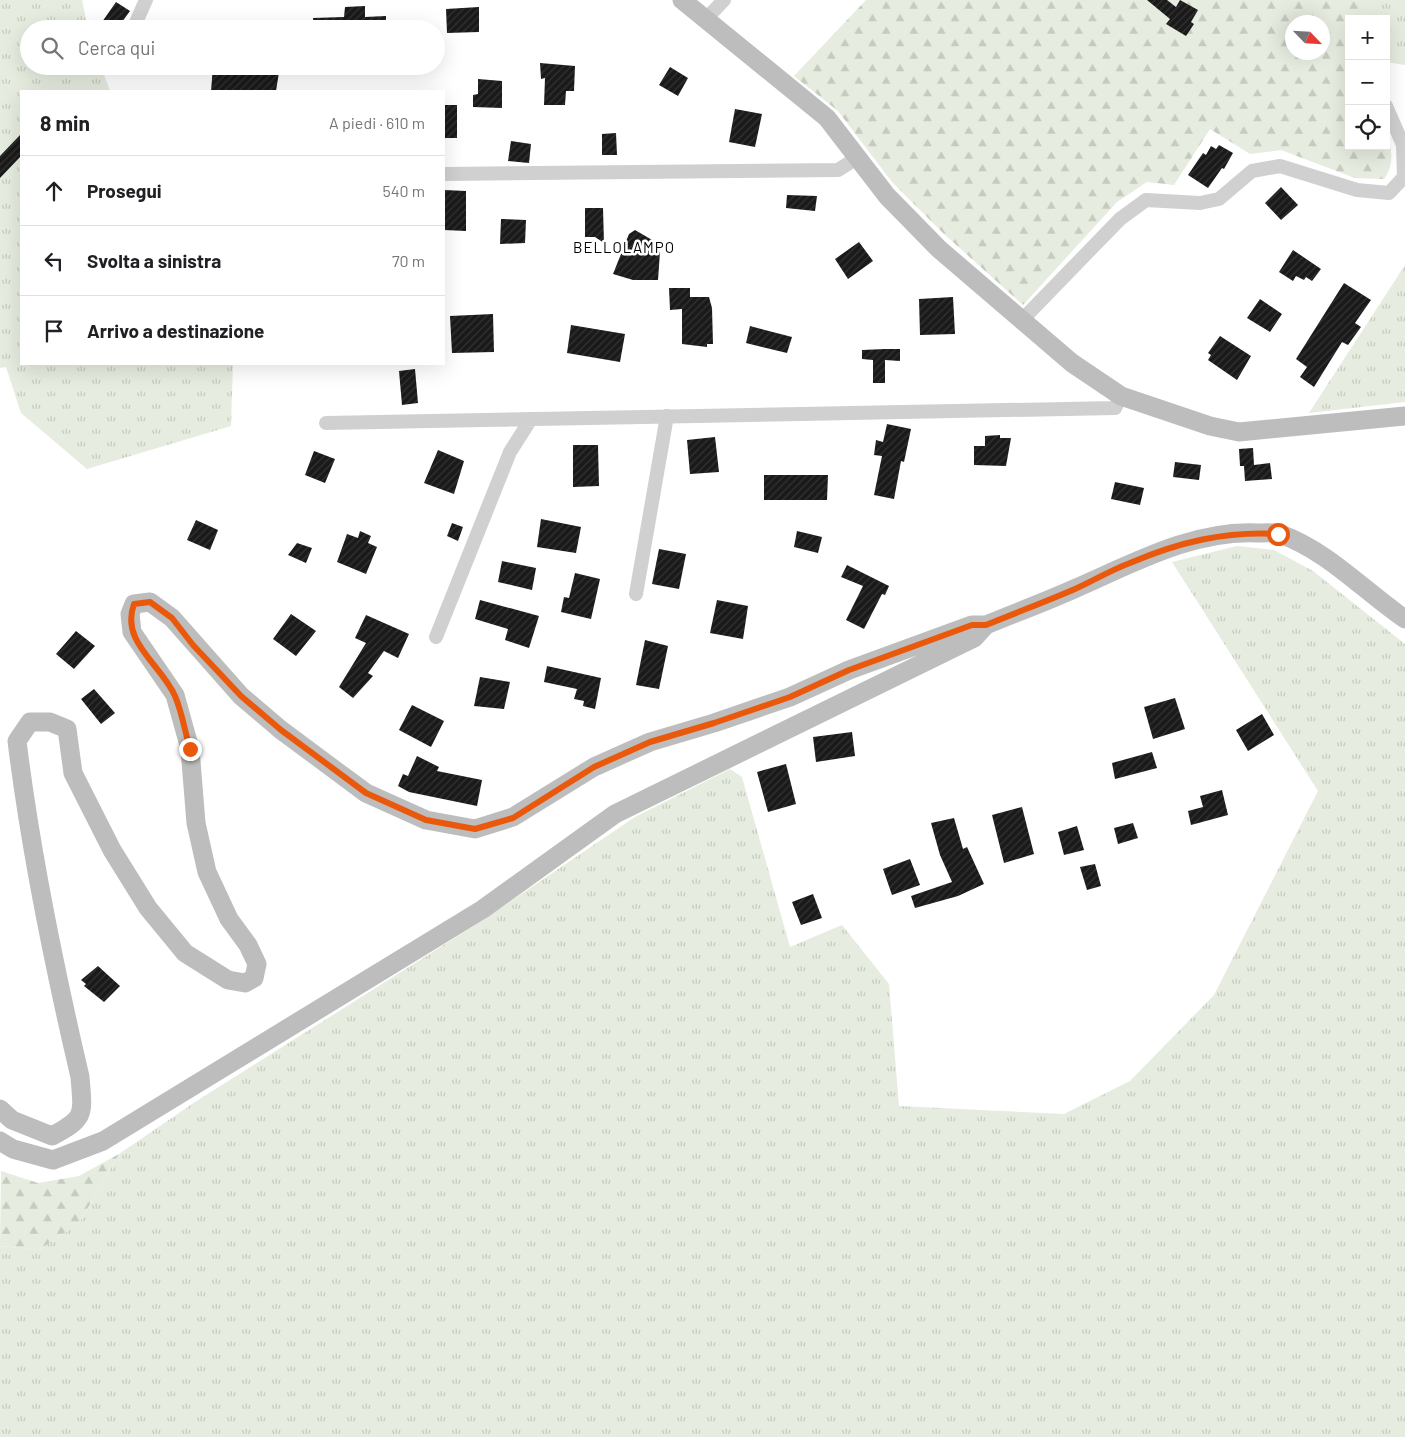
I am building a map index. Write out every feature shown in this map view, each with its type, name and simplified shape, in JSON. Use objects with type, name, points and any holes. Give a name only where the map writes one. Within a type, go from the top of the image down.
[{"type":"main road","points":[[682,0],[827,118],[887,196],[939,249],[1072,363],[1121,396],[1202,424],[1239,432],[1405,416]]},
{"type":"main road","points":[[0,1109],[12,1120],[52,1136],[74,1124],[83,1108],[80,1078],[39,894],[25,808],[17,741],[30,722],[50,722],[67,729],[73,773],[112,850],[148,908],[185,953],[228,980],[245,983],[254,978],[257,964],[248,945],[229,919],[206,872],[196,823],[190,749],[175,695],[132,632],[130,614],[134,604],[150,602],[172,618],[193,645],[241,696],[281,730],[366,793],[426,820],[475,829],[513,818],[594,767],[650,742],[790,697],[849,670],[972,625],[986,625],[1075,589],[1129,563],[1175,546],[1215,536],[1244,532],[1278,534],[1309,548],[1405,619]]},
{"type":"main road","points":[[0,1140],[13,1148],[53,1160],[103,1141],[483,909],[615,814],[974,638],[986,625]]},
{"type":"street","points":[[137,20],[146,0]]},
{"type":"street","points":[[706,19],[724,0]]},
{"type":"street","points":[[1021,321],[1120,219],[1146,200],[1200,204],[1219,199],[1252,171],[1280,166],[1357,190],[1389,193],[1404,177],[1403,145],[1390,115]]},
{"type":"street","points":[[445,174],[838,170],[857,158]]},
{"type":"street","points":[[326,423],[1115,408],[1121,396]]},
{"type":"street","points":[[636,594],[667,416]]},
{"type":"street","points":[[436,637],[510,452],[531,419]]},
{"type":"green space","points":[[0,0],[82,0],[86,20],[20,20],[20,75],[104,75],[110,90],[20,90],[20,365],[233,365],[231,426],[87,469],[21,413],[6,367],[0,368]]},
{"type":"green space","points":[[866,0],[1370,0],[1366,6],[1366,15],[1345,15],[1345,150],[1390,150],[1390,146],[1391,163],[1384,179],[1355,178],[1281,150],[1250,154],[1210,129],[1174,185],[1147,182],[1117,202],[1023,305],[944,234],[892,182],[838,111],[794,76]]},
{"type":"green space","points":[[1370,0],[1405,0],[1405,65],[1390,63],[1390,15],[1366,15],[1366,6]]},
{"type":"green space","points":[[1405,265],[1405,402],[1309,413]]},
{"type":"green space","points":[[1237,546],[1274,550],[1313,571],[1405,644],[1405,1437],[0,1437],[0,1246],[39,1250],[79,1223],[119,1154],[195,1102],[480,922],[635,817],[730,769],[742,777],[790,947],[842,925],[889,984],[899,1106],[1064,1114],[1130,1081],[1214,995],[1318,791],[1172,562]]},
{"type":"green space","points":[[119,1154],[79,1223],[39,1250],[0,1246],[1,1171],[38,1183],[79,1176]]},
{"type":"building","points":[[1147,0],[1167,0],[1176,7],[1180,0],[1198,10],[1191,22],[1194,24],[1186,36],[1166,24],[1170,19]]},
{"type":"building","points":[[116,2],[130,11],[124,20],[103,20]]},
{"type":"building","points":[[365,6],[365,17],[386,16],[386,20],[313,20],[313,18],[344,17],[345,7]]},
{"type":"building","points":[[479,7],[479,32],[447,33],[446,9]]},
{"type":"building","points":[[540,63],[575,66],[574,91],[566,91],[565,105],[544,105],[545,78],[541,79]]},
{"type":"building","points":[[670,67],[688,78],[678,96],[659,85]]},
{"type":"building","points":[[212,75],[279,75],[276,90],[211,90]]},
{"type":"building","points":[[478,79],[502,81],[502,108],[473,107],[473,95],[478,94]]},
{"type":"building","points":[[445,105],[457,105],[457,138],[445,138]]},
{"type":"building","points":[[735,109],[762,114],[755,147],[729,142]]},
{"type":"building","points":[[616,133],[617,155],[602,155],[602,134]]},
{"type":"building","points":[[20,135],[20,157],[0,178],[0,156]]},
{"type":"building","points":[[511,141],[531,144],[529,163],[508,161]]},
{"type":"building","points":[[1219,145],[1233,153],[1224,169],[1222,168],[1208,188],[1188,175],[1203,153],[1206,155],[1211,146],[1216,149]]},
{"type":"building","points":[[1281,187],[1298,205],[1281,220],[1265,203]]},
{"type":"building","points":[[445,190],[466,191],[466,231],[445,230]]},
{"type":"building","points":[[787,195],[817,196],[815,211],[786,208]]},
{"type":"building","points":[[585,208],[603,208],[604,243],[595,237],[585,237]]},
{"type":"building","points":[[501,219],[526,220],[525,243],[500,244]]},
{"type":"building","points":[[635,230],[659,244],[656,250],[660,252],[658,280],[633,280],[613,274],[629,234]]},
{"type":"building","points":[[859,242],[873,261],[848,279],[835,259]]},
{"type":"building","points":[[1293,250],[1321,269],[1312,281],[1306,277],[1304,280],[1296,276],[1293,281],[1279,272]]},
{"type":"building","points":[[1344,283],[1371,300],[1355,323],[1361,327],[1348,345],[1342,342],[1314,387],[1300,377],[1307,367],[1296,359]]},
{"type":"building","points":[[669,288],[690,288],[690,297],[709,297],[712,308],[713,344],[707,344],[707,347],[682,344],[682,309],[670,310]]},
{"type":"building","points":[[953,297],[955,334],[920,335],[919,299]]},
{"type":"building","points":[[1260,299],[1282,314],[1270,332],[1247,318]]},
{"type":"building","points":[[493,314],[494,352],[452,353],[450,316]]},
{"type":"building","points":[[571,325],[625,334],[620,362],[567,353]]},
{"type":"building","points":[[750,326],[792,337],[787,353],[746,343]]},
{"type":"building","points":[[1220,336],[1251,356],[1237,380],[1208,360],[1211,355],[1208,353]]},
{"type":"building","points":[[900,349],[900,361],[885,360],[885,383],[873,383],[873,360],[862,359],[862,350]]},
{"type":"building","points":[[415,369],[418,403],[402,405],[399,371]]},
{"type":"building","points":[[887,424],[911,429],[904,462],[901,461],[894,499],[874,495],[882,456],[874,455],[876,440],[883,442]]},
{"type":"building","points":[[1000,435],[1000,438],[1011,438],[1006,466],[974,465],[974,446],[985,446],[985,436]]},
{"type":"building","points":[[715,437],[719,472],[690,474],[687,440]]},
{"type":"building","points":[[573,445],[598,445],[599,486],[573,487]]},
{"type":"building","points":[[1253,448],[1254,465],[1270,463],[1272,479],[1245,481],[1244,466],[1240,466],[1239,449]]},
{"type":"building","points":[[438,450],[464,461],[454,494],[424,483]]},
{"type":"building","points":[[314,451],[335,459],[325,483],[305,475]]},
{"type":"building","points":[[1175,462],[1201,465],[1199,480],[1173,477]]},
{"type":"building","points":[[764,475],[828,475],[827,500],[764,500]]},
{"type":"building","points":[[1115,482],[1144,488],[1140,505],[1111,499]]},
{"type":"building","points":[[541,519],[581,527],[576,553],[537,547]]},
{"type":"building","points":[[196,520],[218,530],[210,550],[187,540]]},
{"type":"building","points":[[452,523],[463,527],[458,541],[447,536]]},
{"type":"building","points":[[360,531],[371,536],[368,543],[377,547],[366,574],[337,562],[347,534],[358,538]]},
{"type":"building","points":[[797,531],[822,537],[818,553],[794,547]]},
{"type":"building","points":[[297,543],[312,548],[306,563],[288,555]]},
{"type":"building","points":[[659,549],[686,554],[679,589],[652,584]]},
{"type":"building","points":[[502,561],[536,568],[532,590],[498,582]]},
{"type":"building","points":[[847,565],[889,586],[885,595],[882,594],[864,629],[846,620],[863,586],[841,577]]},
{"type":"building","points":[[575,573],[600,579],[591,619],[561,612],[564,597],[569,598]]},
{"type":"building","points":[[480,600],[539,616],[529,648],[505,640],[508,629],[475,619]]},
{"type":"building","points":[[717,600],[748,606],[743,639],[710,633]]},
{"type":"building","points":[[291,614],[316,631],[296,656],[273,639]]},
{"type":"building","points":[[366,615],[409,634],[398,658],[384,651],[368,673],[373,676],[353,698],[339,687],[366,643],[355,638]]},
{"type":"building","points":[[76,631],[95,646],[74,669],[56,654]]},
{"type":"building","points":[[645,640],[668,646],[659,689],[636,685]]},
{"type":"building","points":[[547,666],[601,678],[595,709],[583,706],[584,701],[574,699],[577,689],[544,682]]},
{"type":"building","points":[[480,677],[510,682],[504,709],[474,706]]},
{"type":"building","points":[[94,689],[115,713],[101,724],[81,699]]},
{"type":"building","points":[[1175,698],[1185,729],[1153,739],[1144,707]]},
{"type":"building","points":[[412,705],[444,721],[431,747],[399,730]]},
{"type":"building","points":[[1262,714],[1274,735],[1248,751],[1236,730]]},
{"type":"building","points":[[852,732],[855,756],[816,762],[813,737]]},
{"type":"building","points":[[1152,752],[1157,768],[1115,779],[1112,763]]},
{"type":"building","points":[[417,756],[439,767],[437,771],[482,780],[477,806],[409,792],[398,786],[403,774],[408,776]]},
{"type":"building","points":[[786,764],[796,804],[768,812],[757,772]]},
{"type":"building","points":[[1222,790],[1228,815],[1191,825],[1188,811],[1203,807],[1200,796]]},
{"type":"building","points":[[1022,807],[1034,854],[1004,863],[992,815]]},
{"type":"building","points":[[954,818],[963,849],[967,847],[984,884],[958,896],[915,908],[911,896],[952,882],[940,855],[931,823]]},
{"type":"building","points":[[1133,823],[1138,838],[1118,844],[1114,828]]},
{"type":"building","points":[[1077,826],[1084,850],[1064,855],[1058,832]]},
{"type":"building","points":[[910,859],[920,885],[892,895],[883,869]]},
{"type":"building","points":[[1095,864],[1101,886],[1087,890],[1080,867]]},
{"type":"building","points":[[813,894],[822,918],[801,925],[792,902]]},
{"type":"building","points":[[98,966],[120,986],[104,1002],[84,986],[86,984],[81,980]]},
{"type":"district","name":"BELLOLAMPO","points":[[624,247]]},
{"type":"route","points":[[190,749],[175,695],[150,662],[132,632],[130,614],[134,604],[150,602],[172,618],[193,645],[241,696],[281,730],[366,793],[426,820],[475,829],[513,818],[545,796],[594,767],[650,742],[790,697],[849,670],[972,625],[986,625],[1075,589],[1129,563],[1175,546],[1215,536],[1244,532],[1278,534]]}]
